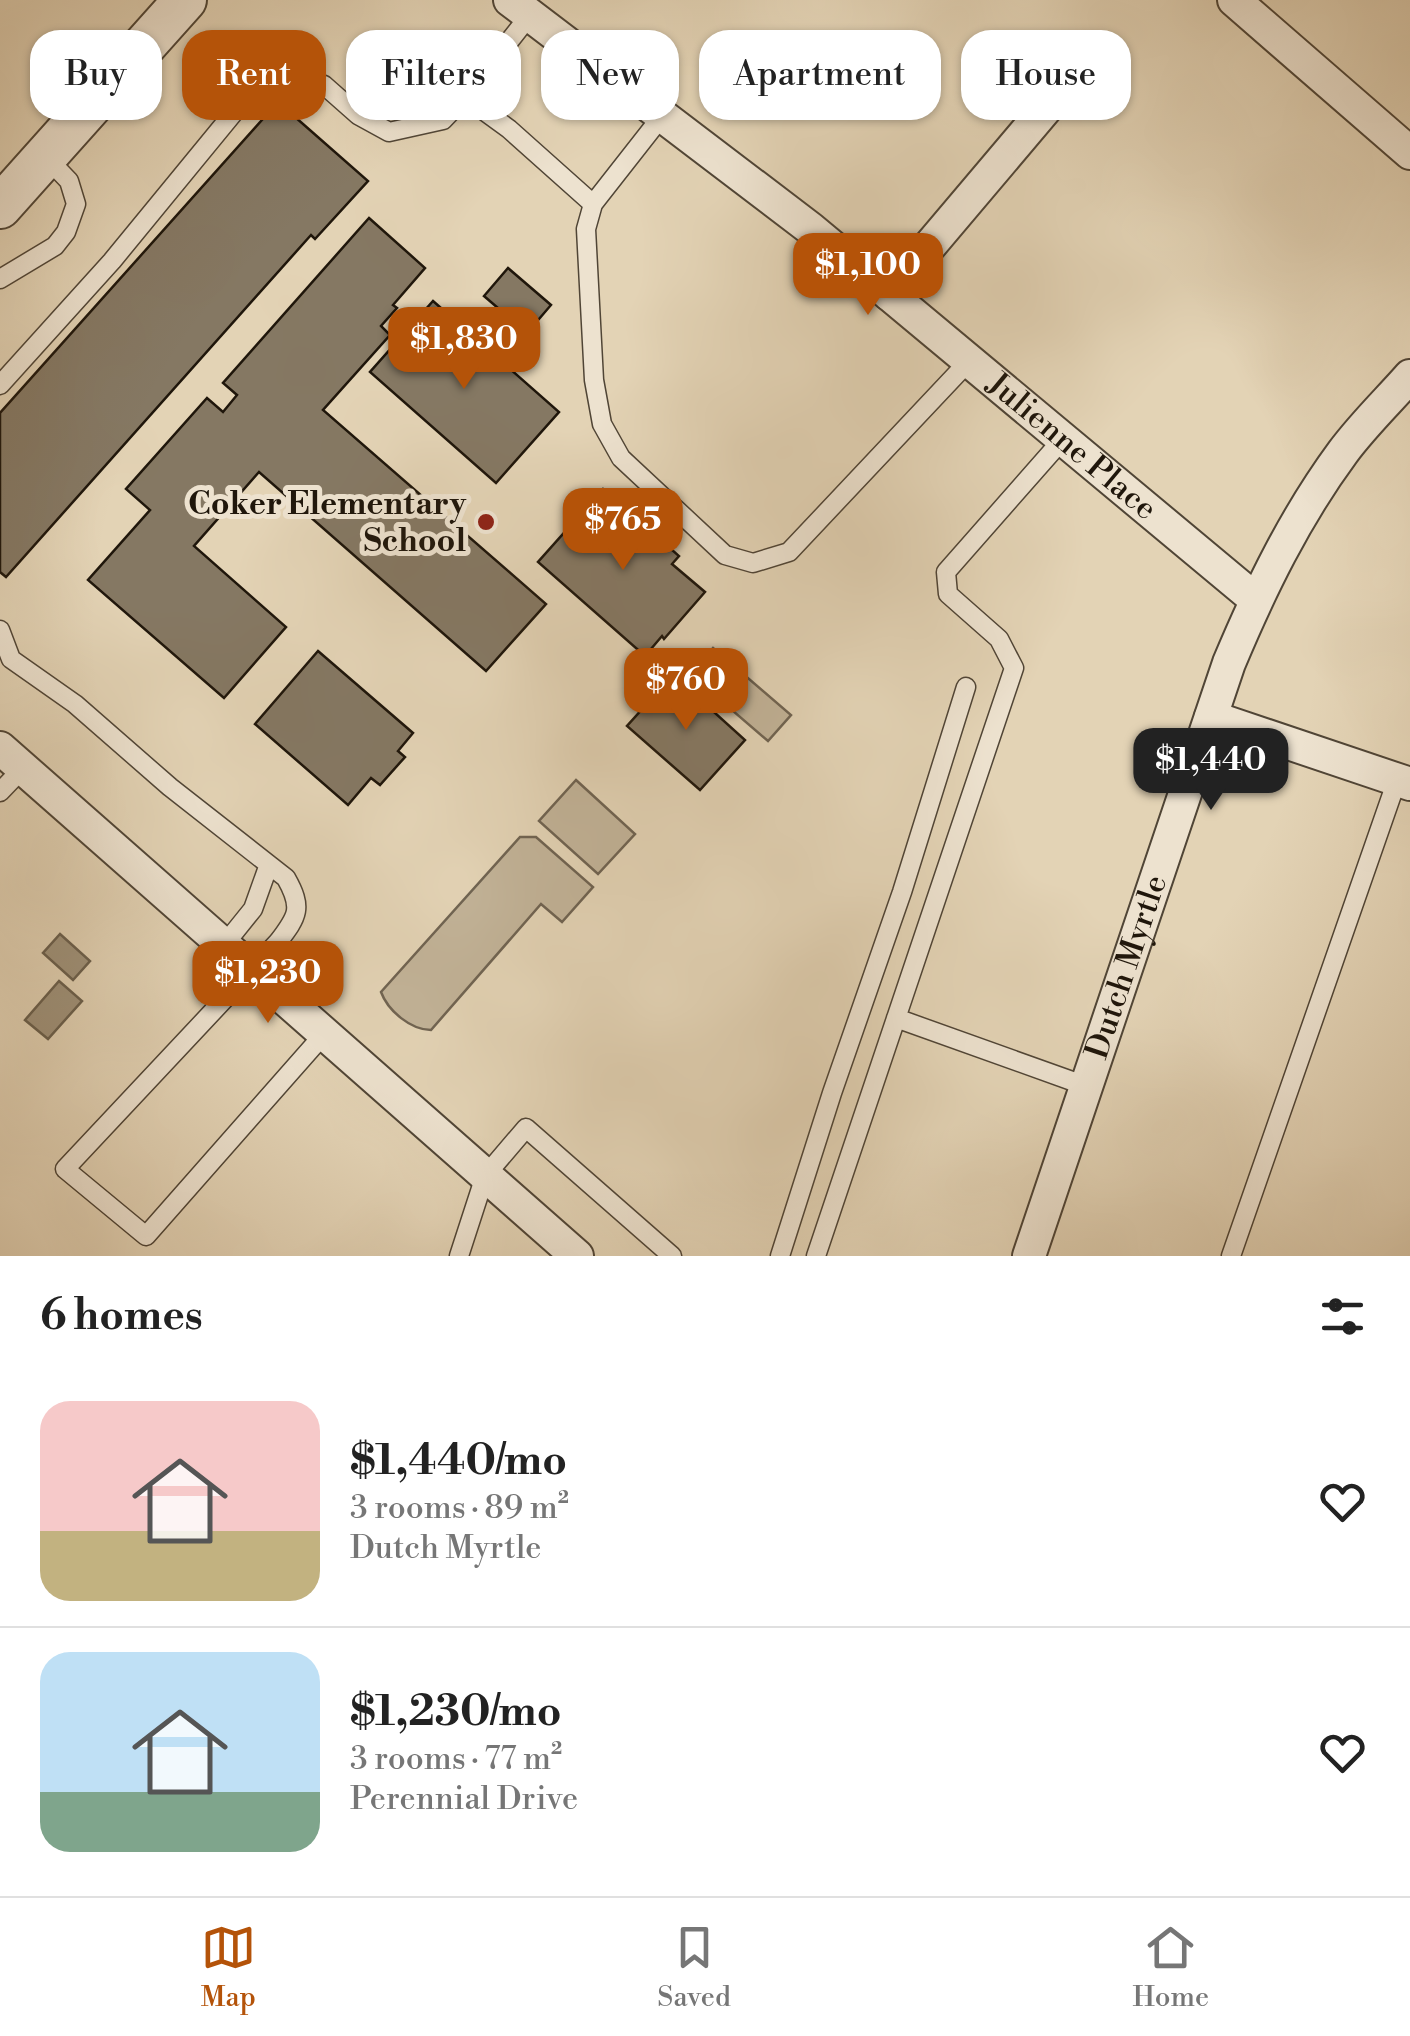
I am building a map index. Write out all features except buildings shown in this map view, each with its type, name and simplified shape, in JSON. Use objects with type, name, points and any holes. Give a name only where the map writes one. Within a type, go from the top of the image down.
[{"type":"street","points":[[0,207],[185,0]]},
{"type":"street","points":[[1234,0],[1410,153]]},
{"type":"street","name":"Julienne Place","points":[[528,5],[558,30]]},
{"type":"street","name":"Julienne Place","points":[[667,120],[811,229],[1255,599]]},
{"type":"street","points":[[888,294],[1036,120]]},
{"type":"street","name":"Dutch Myrtle","points":[[1029,1256],[1211,717],[1255,599],[1298,517],[1344,450],[1410,376]]},
{"type":"street","points":[[1211,717],[1403,782]]},
{"type":"street","points":[[11,758],[577,1256]]},
{"type":"lane","points":[[511,30],[528,5]]},
{"type":"lane","points":[[0,385],[112,261],[254,88],[280,78],[304,77],[324,85],[346,104]]},
{"type":"lane","points":[[367,120],[389,132],[443,120]]},
{"type":"lane","points":[[497,120],[593,204]]},
{"type":"lane","points":[[659,120],[593,204],[586,228],[594,380],[602,424],[621,458],[725,555],[753,562],[789,552],[969,361]]},
{"type":"lane","points":[[0,279],[54,246],[72,218],[76,204],[69,181],[46,156]]},
{"type":"lane","points":[[816,1256],[1014,668],[1000,639],[948,594],[946,572],[1063,439]]},
{"type":"lane","points":[[0,630],[11,659],[75,704],[286,878],[298,898],[294,922],[65,1169],[146,1236],[324,1034]]},
{"type":"lane","points":[[780,1256],[966,687]]},
{"type":"lane","points":[[0,792],[11,758]]},
{"type":"lane","points":[[1231,1256],[1403,782]]},
{"type":"lane","points":[[224,945],[252,909],[268,867]]},
{"type":"lane","points":[[896,1018],[1086,1086]]},
{"type":"lane","points":[[459,1256],[485,1176],[526,1128],[672,1256]]},
{"type":"shaded area","points":[[713,648],[791,715],[768,741],[690,674]]},
{"type":"shaded area","points":[[576,780],[635,834],[598,874],[539,821]]},
{"type":"shaded area","points":[[520,837],[536,837],[593,887],[562,922],[541,904],[431,1030],[408,1023],[389,1006],[381,992]]},
{"type":"shaded area","points":[[60,934],[90,961],[73,980],[43,953]]},
{"type":"shaded area","points":[[59,981],[82,1001],[48,1039],[25,1020]]},
{"type":"place","name":"Coker Elementary School","points":[[486,522]]}]
